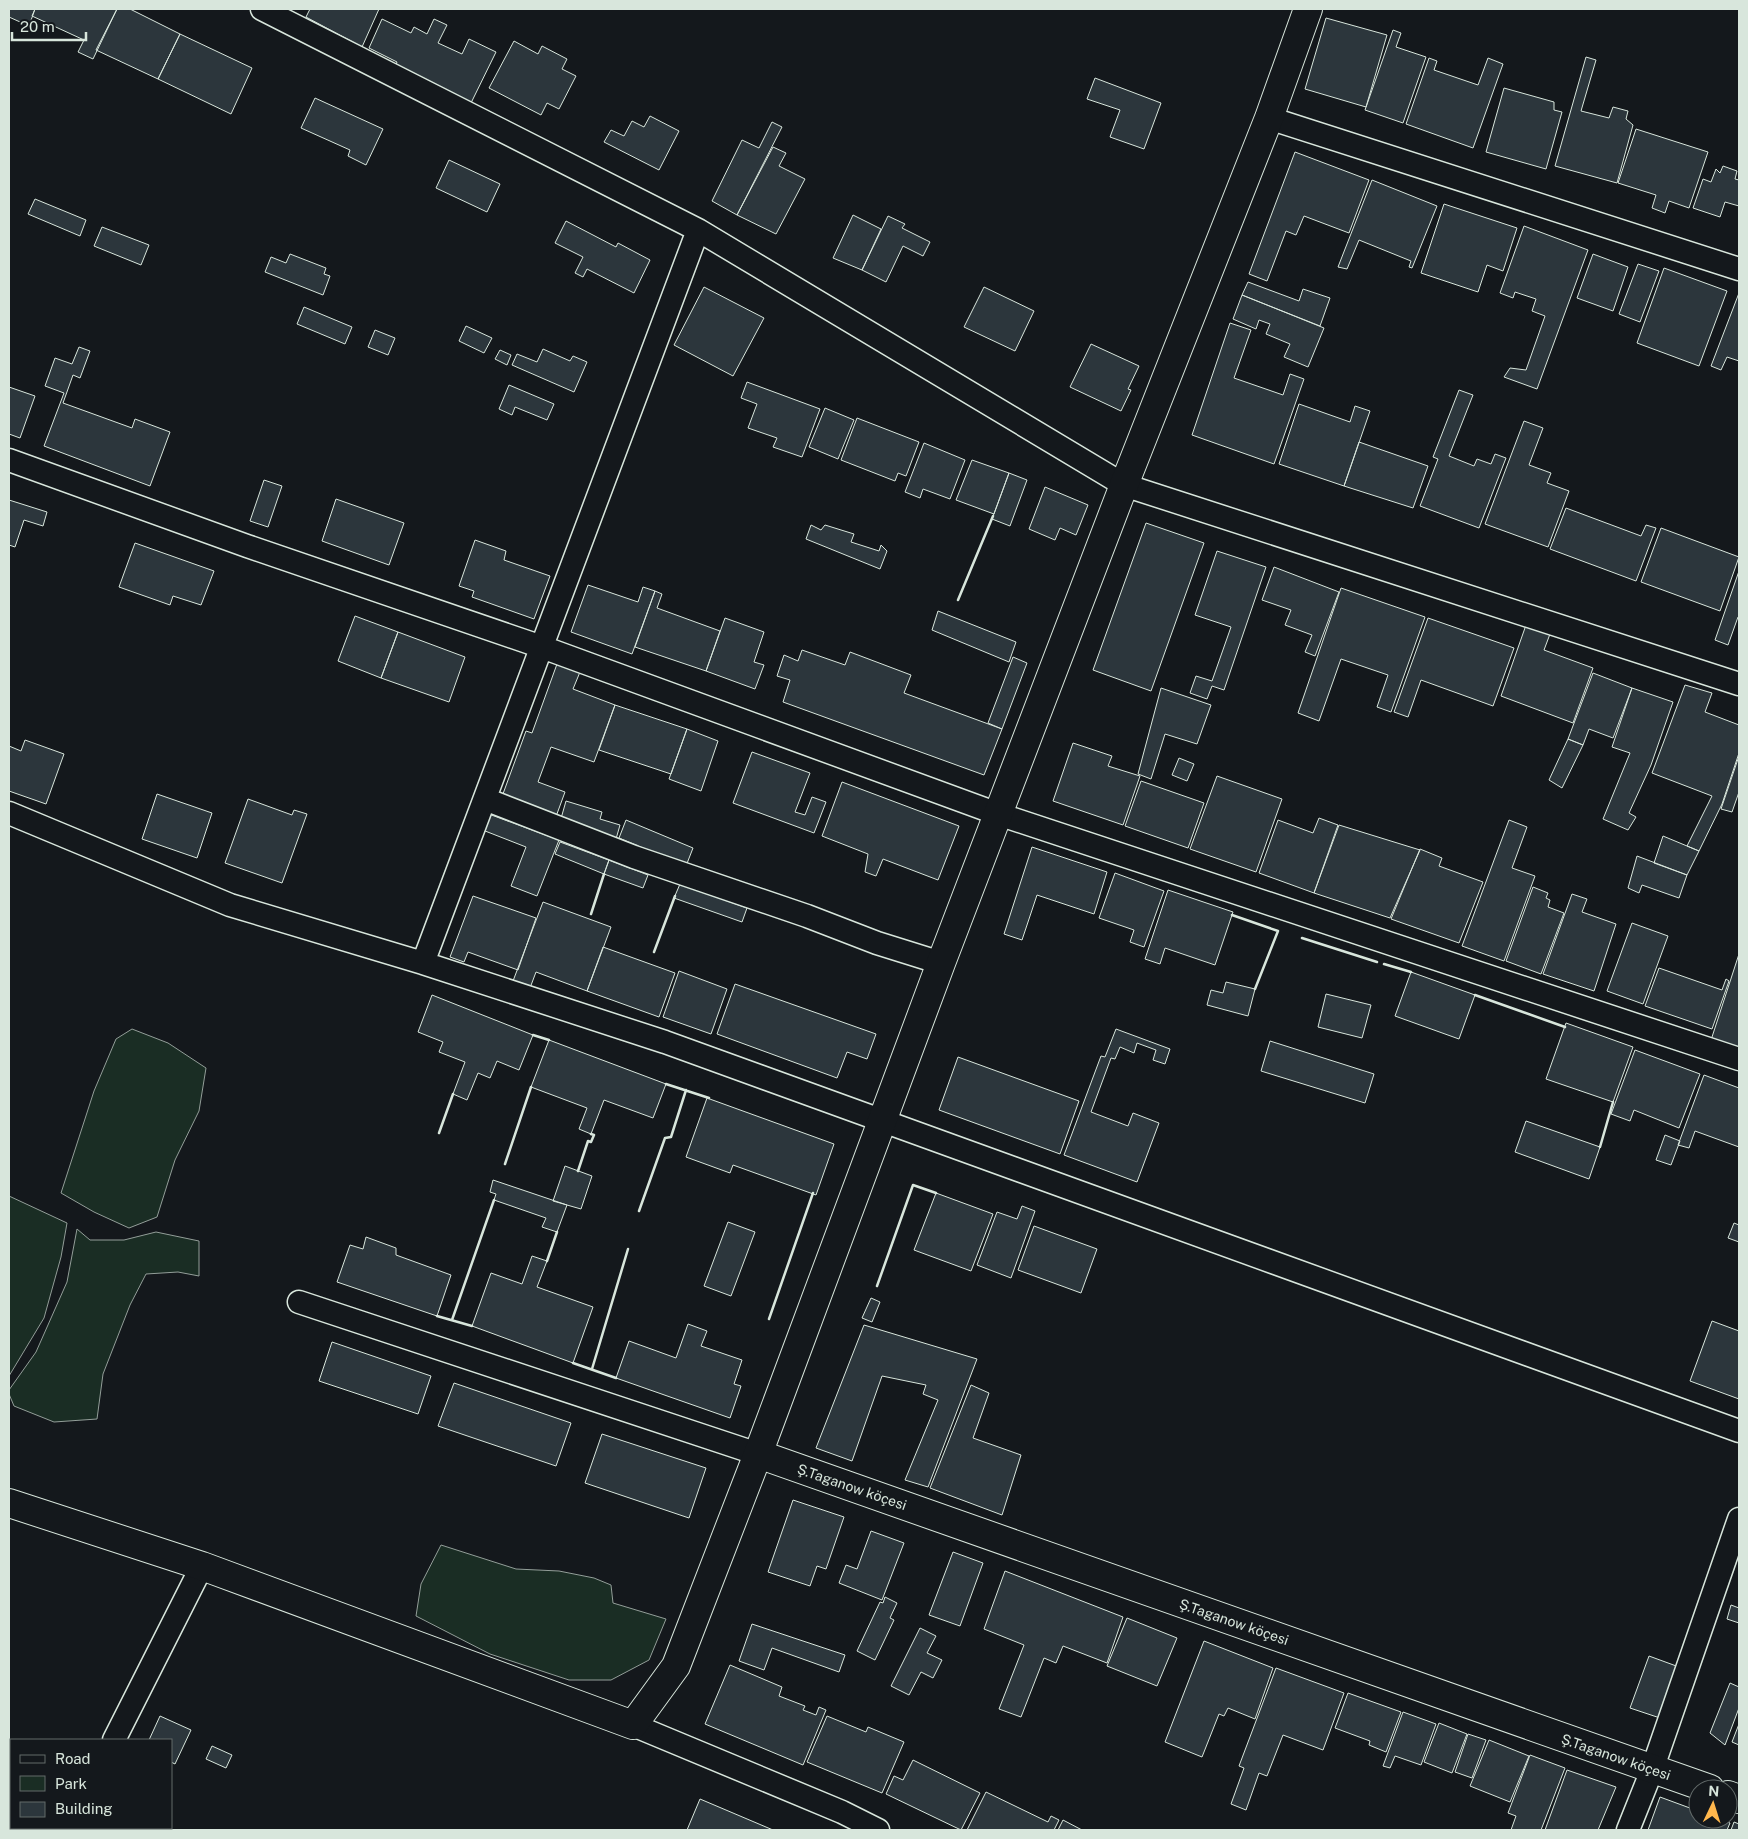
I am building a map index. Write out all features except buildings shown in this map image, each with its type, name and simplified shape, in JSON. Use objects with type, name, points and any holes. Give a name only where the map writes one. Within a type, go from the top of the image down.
[{"type":"street","points":[[262,9],[698,230],[1124,485],[1739,684]]},
{"type":"street","points":[[633,1725],[676,1666],[758,1454],[998,814],[1124,485],[1269,118],[1308,9]]},
{"type":"street","points":[[1269,118],[1739,269]]},
{"type":"street","points":[[423,963],[698,230]]},
{"type":"street","points":[[9,460],[247,546],[542,647],[998,814],[1739,1060]]},
{"type":"street","points":[[485,799],[634,857],[807,916],[877,944],[942,964]]},
{"type":"street","points":[[9,813],[230,905],[423,963],[665,1042],[1739,1431]]},
{"type":"street","points":[[300,1302],[758,1454]]},
{"type":"street","name":"Ş.Taganow köçesi","points":[[758,1454],[1688,1782]]},
{"type":"street","points":[[9,1503],[202,1566],[633,1725],[842,1812],[878,1830]]},
{"type":"street","points":[[1628,1830],[1652,1770],[1739,1519]]},
{"type":"street","points":[[115,1739],[202,1566]]},
{"type":"green space","points":[[132,1029],[168,1043],[206,1068],[199,1111],[175,1160],[157,1217],[129,1228],[94,1212],[61,1193],[94,1091],[116,1039]]},
{"type":"green space","points":[[9,1196],[67,1223],[61,1257],[44,1318],[9,1376]]},
{"type":"green space","points":[[77,1229],[90,1240],[124,1240],[156,1232],[199,1241],[199,1276],[178,1272],[146,1274],[130,1305],[103,1374],[97,1419],[54,1422],[14,1406],[9,1390],[36,1352],[67,1282]]},
{"type":"green space","points":[[441,1545],[516,1569],[559,1571],[594,1578],[611,1585],[613,1603],[666,1619],[649,1660],[611,1680],[569,1680],[490,1654],[416,1616],[421,1584]]},
{"type":"wall","points":[[958,600],[993,516]]},
{"type":"wall","points":[[591,914],[604,874]]},
{"type":"wall","points":[[654,952],[675,896]]},
{"type":"wall","points":[[1232,915],[1278,931],[1255,989]]},
{"type":"wall","points":[[1302,938],[1377,962]]},
{"type":"wall","points":[[1384,964],[1411,972]]},
{"type":"wall","points":[[1475,995],[1565,1027]]},
{"type":"wall","points":[[533,1035],[549,1040]]},
{"type":"wall","points":[[666,1084],[709,1098]]},
{"type":"wall","points":[[505,1164],[531,1087]]},
{"type":"wall","points":[[639,1211],[665,1138],[671,1137],[686,1090]]},
{"type":"wall","points":[[439,1133],[453,1094]]},
{"type":"wall","points":[[1600,1147],[1613,1102]]},
{"type":"wall","points":[[578,1171],[588,1141],[591,1142],[594,1135],[591,1134]]},
{"type":"wall","points":[[877,1286],[913,1185],[936,1193]]},
{"type":"wall","points":[[769,1319],[813,1193]]},
{"type":"wall","points":[[452,1320],[494,1200]]},
{"type":"wall","points":[[547,1261],[557,1232]]},
{"type":"wall","points":[[592,1369],[628,1249]]},
{"type":"wall","points":[[437,1316],[472,1326]]},
{"type":"wall","points":[[573,1363],[616,1378]]}]
